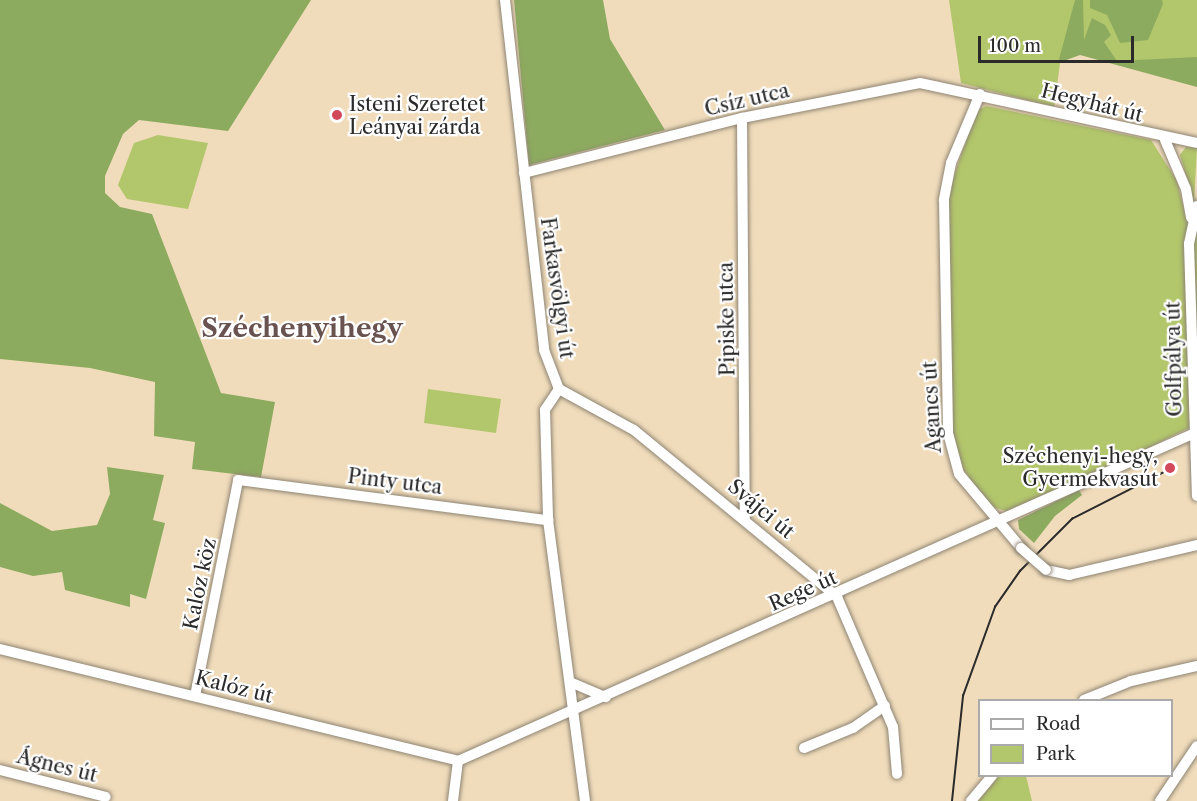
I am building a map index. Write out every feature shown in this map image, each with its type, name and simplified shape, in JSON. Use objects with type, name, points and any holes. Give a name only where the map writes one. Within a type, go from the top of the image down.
[{"type":"street","name":"Farkasvölgyi út","points":[[505,0],[544,350],[559,389]]},
{"type":"street","name":"Csíz utca","points":[[524,173],[742,118],[909,84],[980,94]]},
{"type":"street","name":"Hegyhát út","points":[[980,94],[1165,140],[1197,143]]},
{"type":"street","name":"Agancs út","points":[[980,94],[951,163],[944,200],[948,433],[954,467],[998,525],[1046,570],[1069,575],[1197,545]]},
{"type":"street","name":"Pipiske utca","points":[[742,118],[745,518]]},
{"type":"street","name":"Golfpálya út","points":[[1165,140],[1186,189],[1191,221],[1197,496]]},
{"type":"street","name":"Golfpálya út","points":[[1191,221],[1197,206]]},
{"type":"street","name":"Svájci út","points":[[559,389],[634,430],[745,518],[837,597],[885,706],[897,774]]},
{"type":"street","points":[[559,389],[545,410],[548,520],[575,710],[585,801]]},
{"type":"street","name":"Rege út","points":[[458,761],[837,597],[1196,433]]},
{"type":"street","name":"Pinty utca","points":[[238,480],[548,520]]},
{"type":"street","name":"Kalóz köz","points":[[195,696],[238,480]]},
{"type":"street","name":"Kalóz út","points":[[0,649],[458,761]]},
{"type":"street","points":[[1087,699],[1125,684],[1197,666]]},
{"type":"street","points":[[570,682],[606,697]]},
{"type":"street","points":[[804,748],[853,728],[885,706]]},
{"type":"street","points":[[1160,801],[1197,746]]},
{"type":"street","points":[[453,801],[458,761]]},
{"type":"street","name":"Ágnes út","points":[[0,770],[106,797]]},
{"type":"street","points":[[972,801],[991,777]]},
{"type":"green space","points":[[0,0],[311,0],[228,131],[139,120],[123,134],[105,176],[105,193],[120,207],[152,214],[221,393],[275,402],[261,477],[192,469],[195,442],[154,436],[155,382],[90,368],[0,359]]},
{"type":"green space","points":[[514,0],[603,0],[610,39],[665,130],[529,165]]},
{"type":"green space","points":[[949,0],[1197,0],[1197,83],[1062,49],[1054,107],[961,83]]},
{"type":"green space","points":[[1075,0],[1083,0],[1084,40],[1092,18],[1105,25],[1111,35],[1104,42],[1117,61],[1197,57],[1197,87],[1080,55],[1058,63]]},
{"type":"green space","points":[[1090,0],[1162,0],[1163,4],[1148,40],[1120,43],[1107,15],[1090,8]]},
{"type":"green space","points":[[986,106],[1151,140],[1177,181],[1189,230],[1197,230],[1197,424],[1014,513],[988,506],[953,453],[947,197],[976,111]]},
{"type":"green space","points":[[158,135],[208,143],[188,209],[127,199],[118,185],[134,143]]},
{"type":"green space","points":[[1186,147],[1197,148],[1194,202],[1180,155]]},
{"type":"green space","points":[[428,389],[501,399],[496,433],[424,423]]},
{"type":"green space","points":[[107,467],[164,475],[153,520],[165,523],[146,599],[130,594],[130,607],[65,590],[62,572],[33,576],[0,567],[0,503],[52,531],[97,525],[110,494]]},
{"type":"green space","points":[[1079,490],[1082,495],[1055,516],[1034,543],[1019,529],[1018,520]]},
{"type":"green space","points":[[998,777],[1026,777],[1032,801],[978,801]]},
{"type":"tram line","points":[[952,801],[963,696],[995,607],[1020,571],[1072,519],[1176,466]]},
{"type":"place","name":"Isteni Szeretet Leányai zárda","points":[[337,115]]},
{"type":"place","name":"Széchenyi-hegy, Gyermekvasút","points":[[1170,468]]},
{"type":"district","name":"Széchenyihegy","points":[[302,329]]}]
